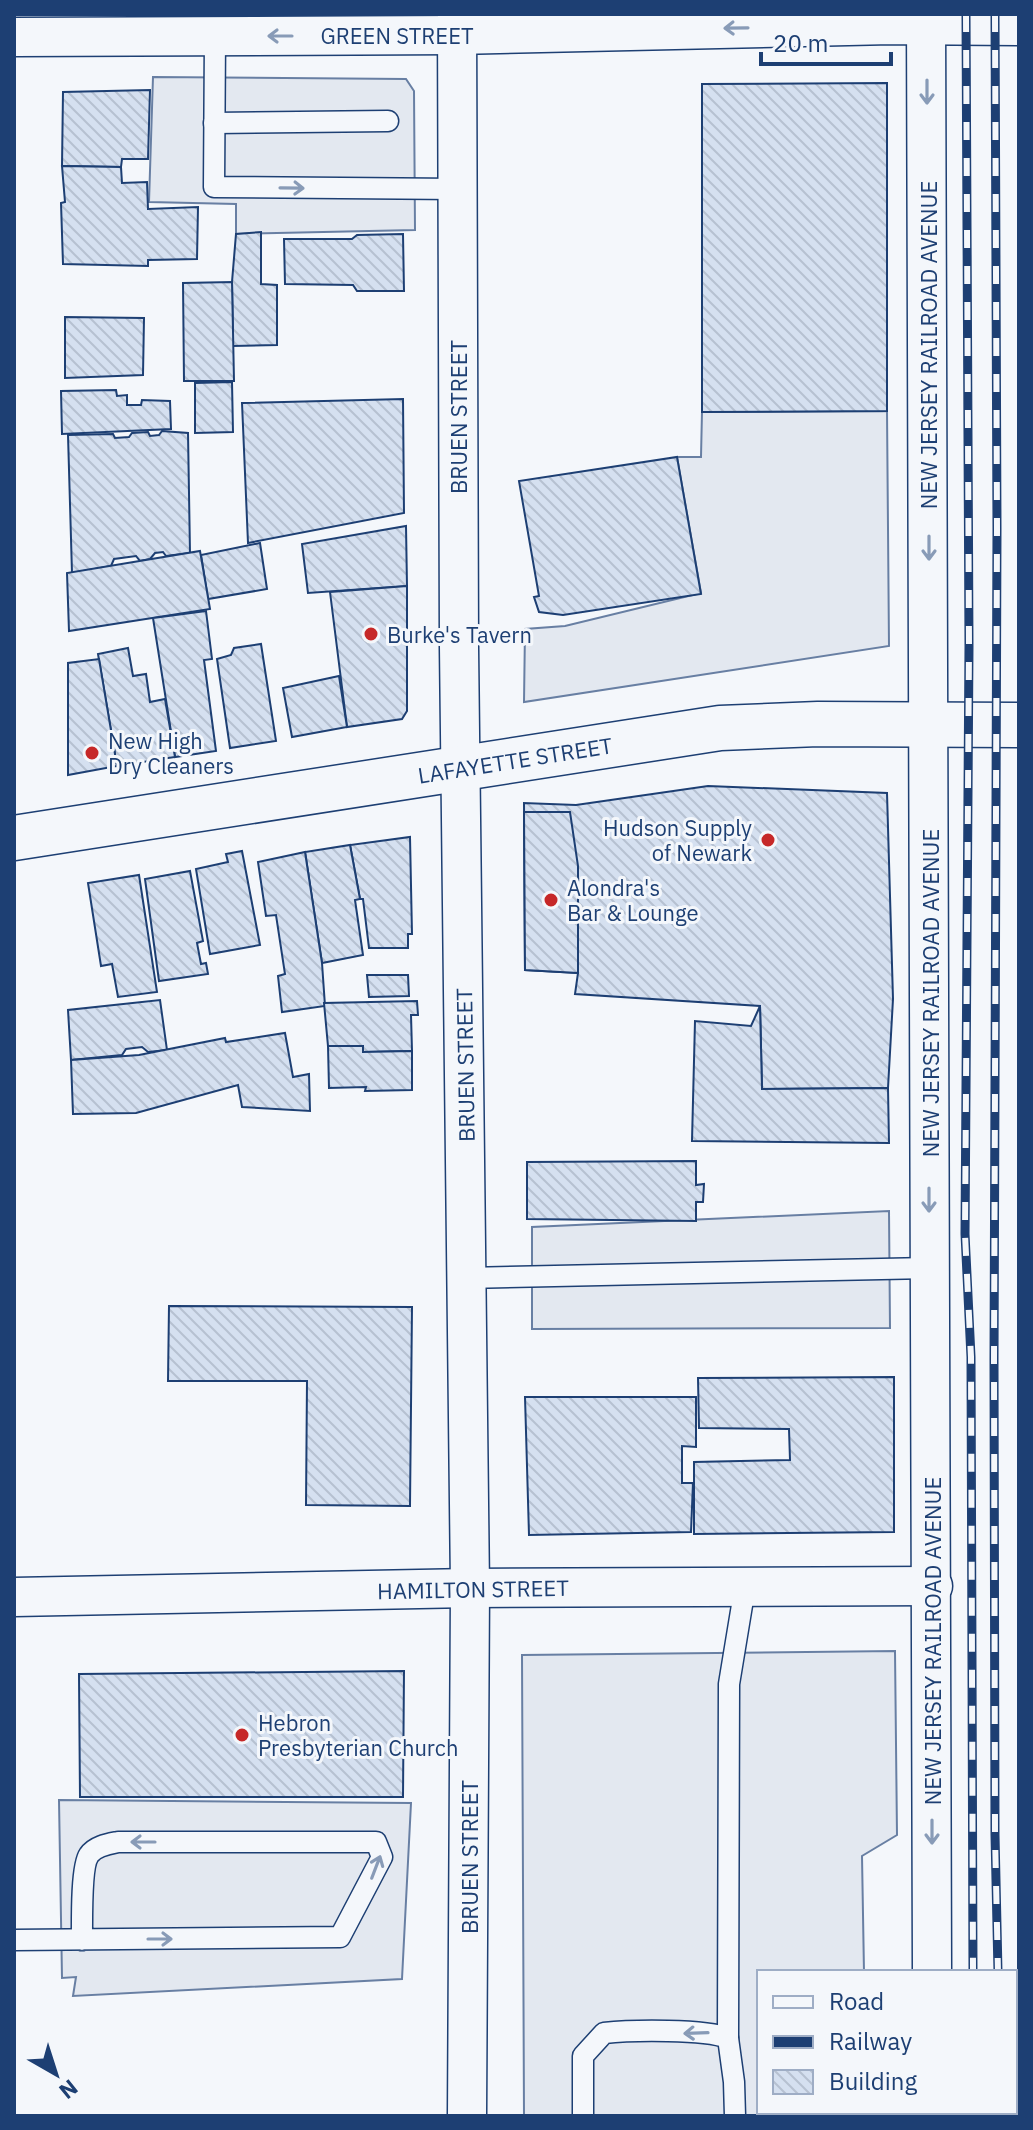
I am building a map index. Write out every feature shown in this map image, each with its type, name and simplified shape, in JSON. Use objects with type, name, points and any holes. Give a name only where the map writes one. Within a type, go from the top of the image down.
[{"type":"street","name":"GREEN STREET","points":[[14,37],[215,36],[457,24],[926,19],[1019,26]]},
{"type":"street","name":"NEW JERSEY RAILROAD AVENUE","points":[[926,19],[932,1970]]},
{"type":"street","name":"BRUEN STREET","points":[[457,24],[459,647],[470,1588],[467,2116]]},
{"type":"street","name":"LAFAYETTE STREET","points":[[14,838],[720,728],[818,724],[1019,725]]},
{"type":"street","name":"HAMILTON STREET","points":[[14,1597],[470,1588],[933,1586]]},
{"type":"lane","points":[[215,36],[214,187],[458,189]]},
{"type":"lane","points":[[214,123],[388,121]]},
{"type":"lane","points":[[466,1278],[929,1268]]},
{"type":"lane","points":[[735,2116],[728,2038],[729,1684],[745,1587]]},
{"type":"lane","points":[[14,1940],[82,1940],[340,1937],[382,1857],[376,1842],[118,1842],[102,1845],[89,1855],[85,1870],[82,1940]]},
{"type":"lane","points":[[583,2116],[583,2056],[604,2033],[713,2032],[728,2038]]},
{"type":"shaded area","points":[[153,77],[406,79],[414,91],[415,230],[236,234],[236,204],[149,202]]},
{"type":"shaded area","points":[[887,411],[889,646],[524,702],[525,629],[565,626],[701,593],[677,457],[701,457],[702,412]]},
{"type":"shaded area","points":[[889,1211],[890,1328],[532,1329],[532,1227]]},
{"type":"shaded area","points":[[895,1651],[897,1835],[862,1856],[864,1970],[757,1970],[757,2114],[899,2116],[524,2116],[522,1655]]},
{"type":"shaded area","points":[[59,1800],[411,1803],[402,1979],[73,1996],[76,1977],[62,1978]]},
{"type":"building","points":[[887,83],[887,411],[702,412],[702,84]]},
{"type":"building","points":[[150,90],[148,159],[122,159],[121,167],[62,166],[63,92]]},
{"type":"building","points":[[62,166],[121,167],[122,183],[147,182],[148,209],[198,207],[197,259],[148,260],[148,266],[63,264],[61,203],[65,202]]},
{"type":"building","points":[[261,232],[261,284],[277,285],[277,345],[233,346],[232,282],[236,234]]},
{"type":"building","points":[[403,234],[404,291],[357,291],[353,285],[285,284],[284,239],[352,239],[357,235]]},
{"type":"building","points":[[232,282],[234,381],[184,381],[183,283]]},
{"type":"building","points":[[65,317],[144,318],[143,375],[65,378]]},
{"type":"building","points":[[232,382],[233,432],[195,433],[195,383]]},
{"type":"building","points":[[116,390],[117,396],[127,395],[127,405],[141,405],[142,400],[170,401],[171,429],[62,434],[61,391]]},
{"type":"building","points":[[403,399],[404,513],[248,543],[242,403]]},
{"type":"building","points":[[162,431],[188,433],[190,553],[166,556],[163,552],[155,553],[150,559],[140,561],[136,556],[114,559],[111,566],[72,573],[68,435],[113,434],[115,438],[129,437],[132,433],[159,435]]},
{"type":"building","points":[[677,457],[701,594],[563,615],[539,612],[534,597],[539,596],[519,481]]},
{"type":"building","points":[[406,526],[407,586],[308,593],[302,544]]},
{"type":"building","points":[[260,543],[267,589],[208,599],[201,555]]},
{"type":"building","points":[[200,551],[210,609],[69,631],[67,573]]},
{"type":"building","name":"Burke's Tavern","points":[[407,586],[407,711],[402,719],[347,727],[330,592]]},
{"type":"building","points":[[206,611],[212,659],[204,660],[216,751],[175,757],[153,618]]},
{"type":"building","points":[[261,644],[276,741],[230,748],[217,659],[231,655],[234,648]]},
{"type":"building","points":[[128,648],[133,676],[146,674],[150,702],[165,699],[175,757],[117,766],[98,654]]},
{"type":"building","points":[[99,659],[117,766],[68,775],[68,663]]},
{"type":"building","points":[[339,676],[347,727],[292,737],[283,688]]},
{"type":"building","points":[[708,786],[887,793],[893,999],[888,1088],[762,1089],[760,1006],[575,994],[578,973],[525,970],[524,803],[576,805]]},
{"type":"building","name":"Alondra's Bar & Lounge","points":[[524,812],[570,812],[578,866],[578,973],[525,970]]},
{"type":"building","points":[[410,837],[412,934],[408,934],[408,948],[369,948],[363,899],[360,899],[350,845]]},
{"type":"building","points":[[350,845],[360,899],[355,900],[363,955],[322,963],[305,852]]},
{"type":"building","points":[[242,851],[260,945],[210,954],[196,869],[228,862],[226,854]]},
{"type":"building","points":[[305,852],[322,963],[325,1006],[282,1012],[278,976],[285,974],[276,915],[266,916],[258,862]]},
{"type":"building","points":[[190,871],[203,941],[197,943],[201,964],[206,963],[208,974],[159,981],[145,879]]},
{"type":"building","points":[[139,875],[157,992],[118,997],[112,964],[101,966],[88,883]]},
{"type":"building","points":[[367,975],[408,975],[409,996],[369,997]]},
{"type":"building","points":[[160,1000],[167,1050],[148,1052],[142,1047],[126,1049],[122,1055],[71,1060],[68,1010]]},
{"type":"building","points":[[417,1001],[418,1015],[411,1015],[412,1051],[363,1052],[363,1046],[328,1046],[324,1003]]},
{"type":"building","points":[[760,1006],[762,1089],[888,1088],[889,1143],[692,1141],[695,1021],[751,1026]]},
{"type":"building","points":[[285,1033],[293,1077],[309,1074],[310,1111],[242,1107],[238,1085],[136,1113],[73,1114],[71,1060],[139,1055],[225,1038],[226,1042]]},
{"type":"building","points":[[328,1046],[363,1046],[363,1052],[412,1051],[412,1090],[329,1088]]},
{"type":"building","points":[[696,1161],[696,1185],[704,1184],[703,1202],[696,1202],[696,1221],[527,1219],[527,1162]]},
{"type":"building","points":[[169,1306],[412,1307],[410,1506],[306,1505],[307,1381],[168,1381]]},
{"type":"building","points":[[894,1377],[894,1532],[694,1534],[694,1462],[790,1460],[789,1429],[699,1428],[698,1378]]},
{"type":"building","points":[[525,1397],[696,1397],[696,1447],[682,1446],[682,1483],[693,1483],[691,1532],[529,1535]]},
{"type":"building","name":"Hebron Presbyterian Church","points":[[404,1671],[403,1797],[80,1797],[79,1674]]},
{"type":"railway","points":[[966,14],[969,646],[965,1234],[971,1357],[973,1970]]},
{"type":"railway","points":[[995,14],[994,1360],[998,1970]]},
{"type":"place","name":"Burke's Tavern","points":[[371,634]]},
{"type":"place","name":"New High Dry Cleaners","points":[[92,753]]},
{"type":"place","name":"Hudson Supply of Newark","points":[[768,840]]},
{"type":"place","name":"Alondra's Bar & Lounge","points":[[551,900]]},
{"type":"place","name":"Hebron Presbyterian Church","points":[[242,1735]]}]
